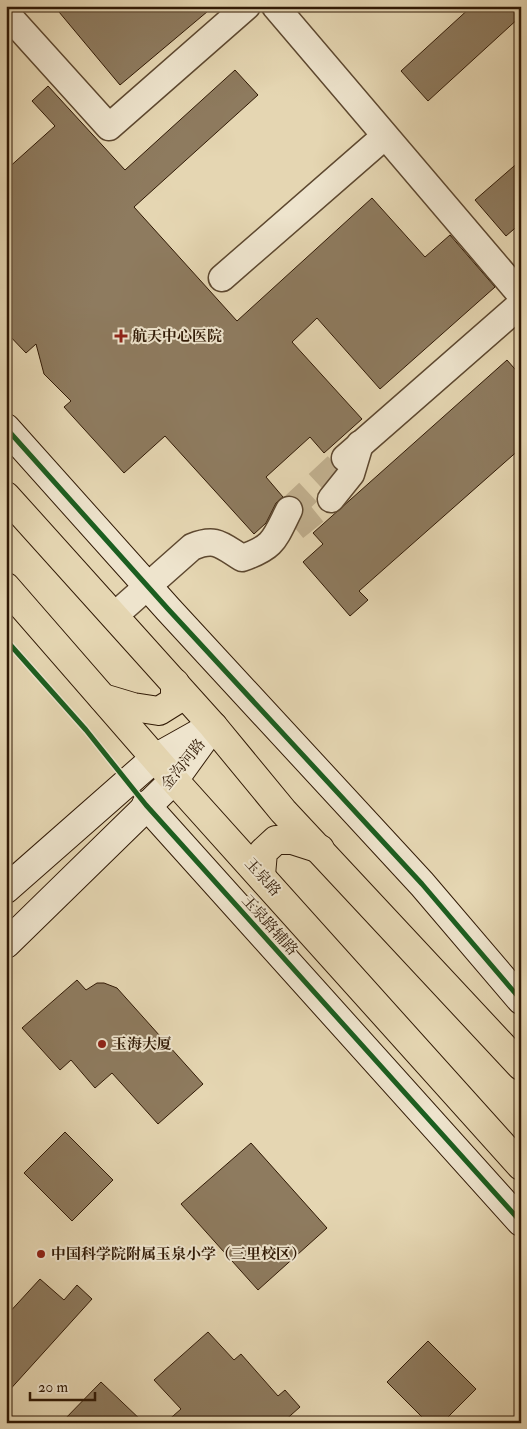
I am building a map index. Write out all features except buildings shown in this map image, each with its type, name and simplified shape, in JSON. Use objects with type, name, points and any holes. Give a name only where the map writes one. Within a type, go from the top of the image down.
[{"type":"main road","points":[[6,496],[213,726],[283,811],[521,1066]]},
{"type":"main road","name":"玉泉路","points":[[6,587],[174,780],[521,1166]]},
{"type":"main road","points":[[104,698],[133,707],[159,711],[175,701],[175,683]]},
{"type":"main road","points":[[261,875],[263,852],[276,840],[292,840],[320,849]]},
{"type":"street","points":[[6,13],[109,127],[247,6]]},
{"type":"street","points":[[275,6],[521,295]]},
{"type":"street","points":[[222,278],[385,136]]},
{"type":"street","points":[[331,499],[351,474],[352,451],[521,304]]},
{"type":"street","points":[[6,428],[310,766],[422,884],[521,1000]]},
{"type":"street","points":[[114,616],[192,547],[207,541],[222,546],[242,558],[264,550],[286,526]]},
{"type":"street","name":"金沟河路","points":[[6,889],[155,758],[213,726]]},
{"type":"street","name":"金沟河路","points":[[6,944],[146,805],[174,780],[213,726]]},
{"type":"street","name":"玉泉路辅路","points":[[146,805],[521,1222]]},
{"type":"tunnel","points":[[289,510],[345,458]]},
{"type":"tunnel","points":[[295,528],[331,499]]},
{"type":"cycle path","points":[[6,428],[168,609],[422,884],[521,1000]]},
{"type":"cycle path","points":[[6,640],[86,730],[146,805],[521,1222]]},
{"type":"place","name":"航天中心医院","points":[[121,336]]},
{"type":"place","name":"玉海大厦","points":[[102,1044]]},
{"type":"place","name":"中国科学院附属玉泉小学（三里校区）","points":[[41,1254]]}]
